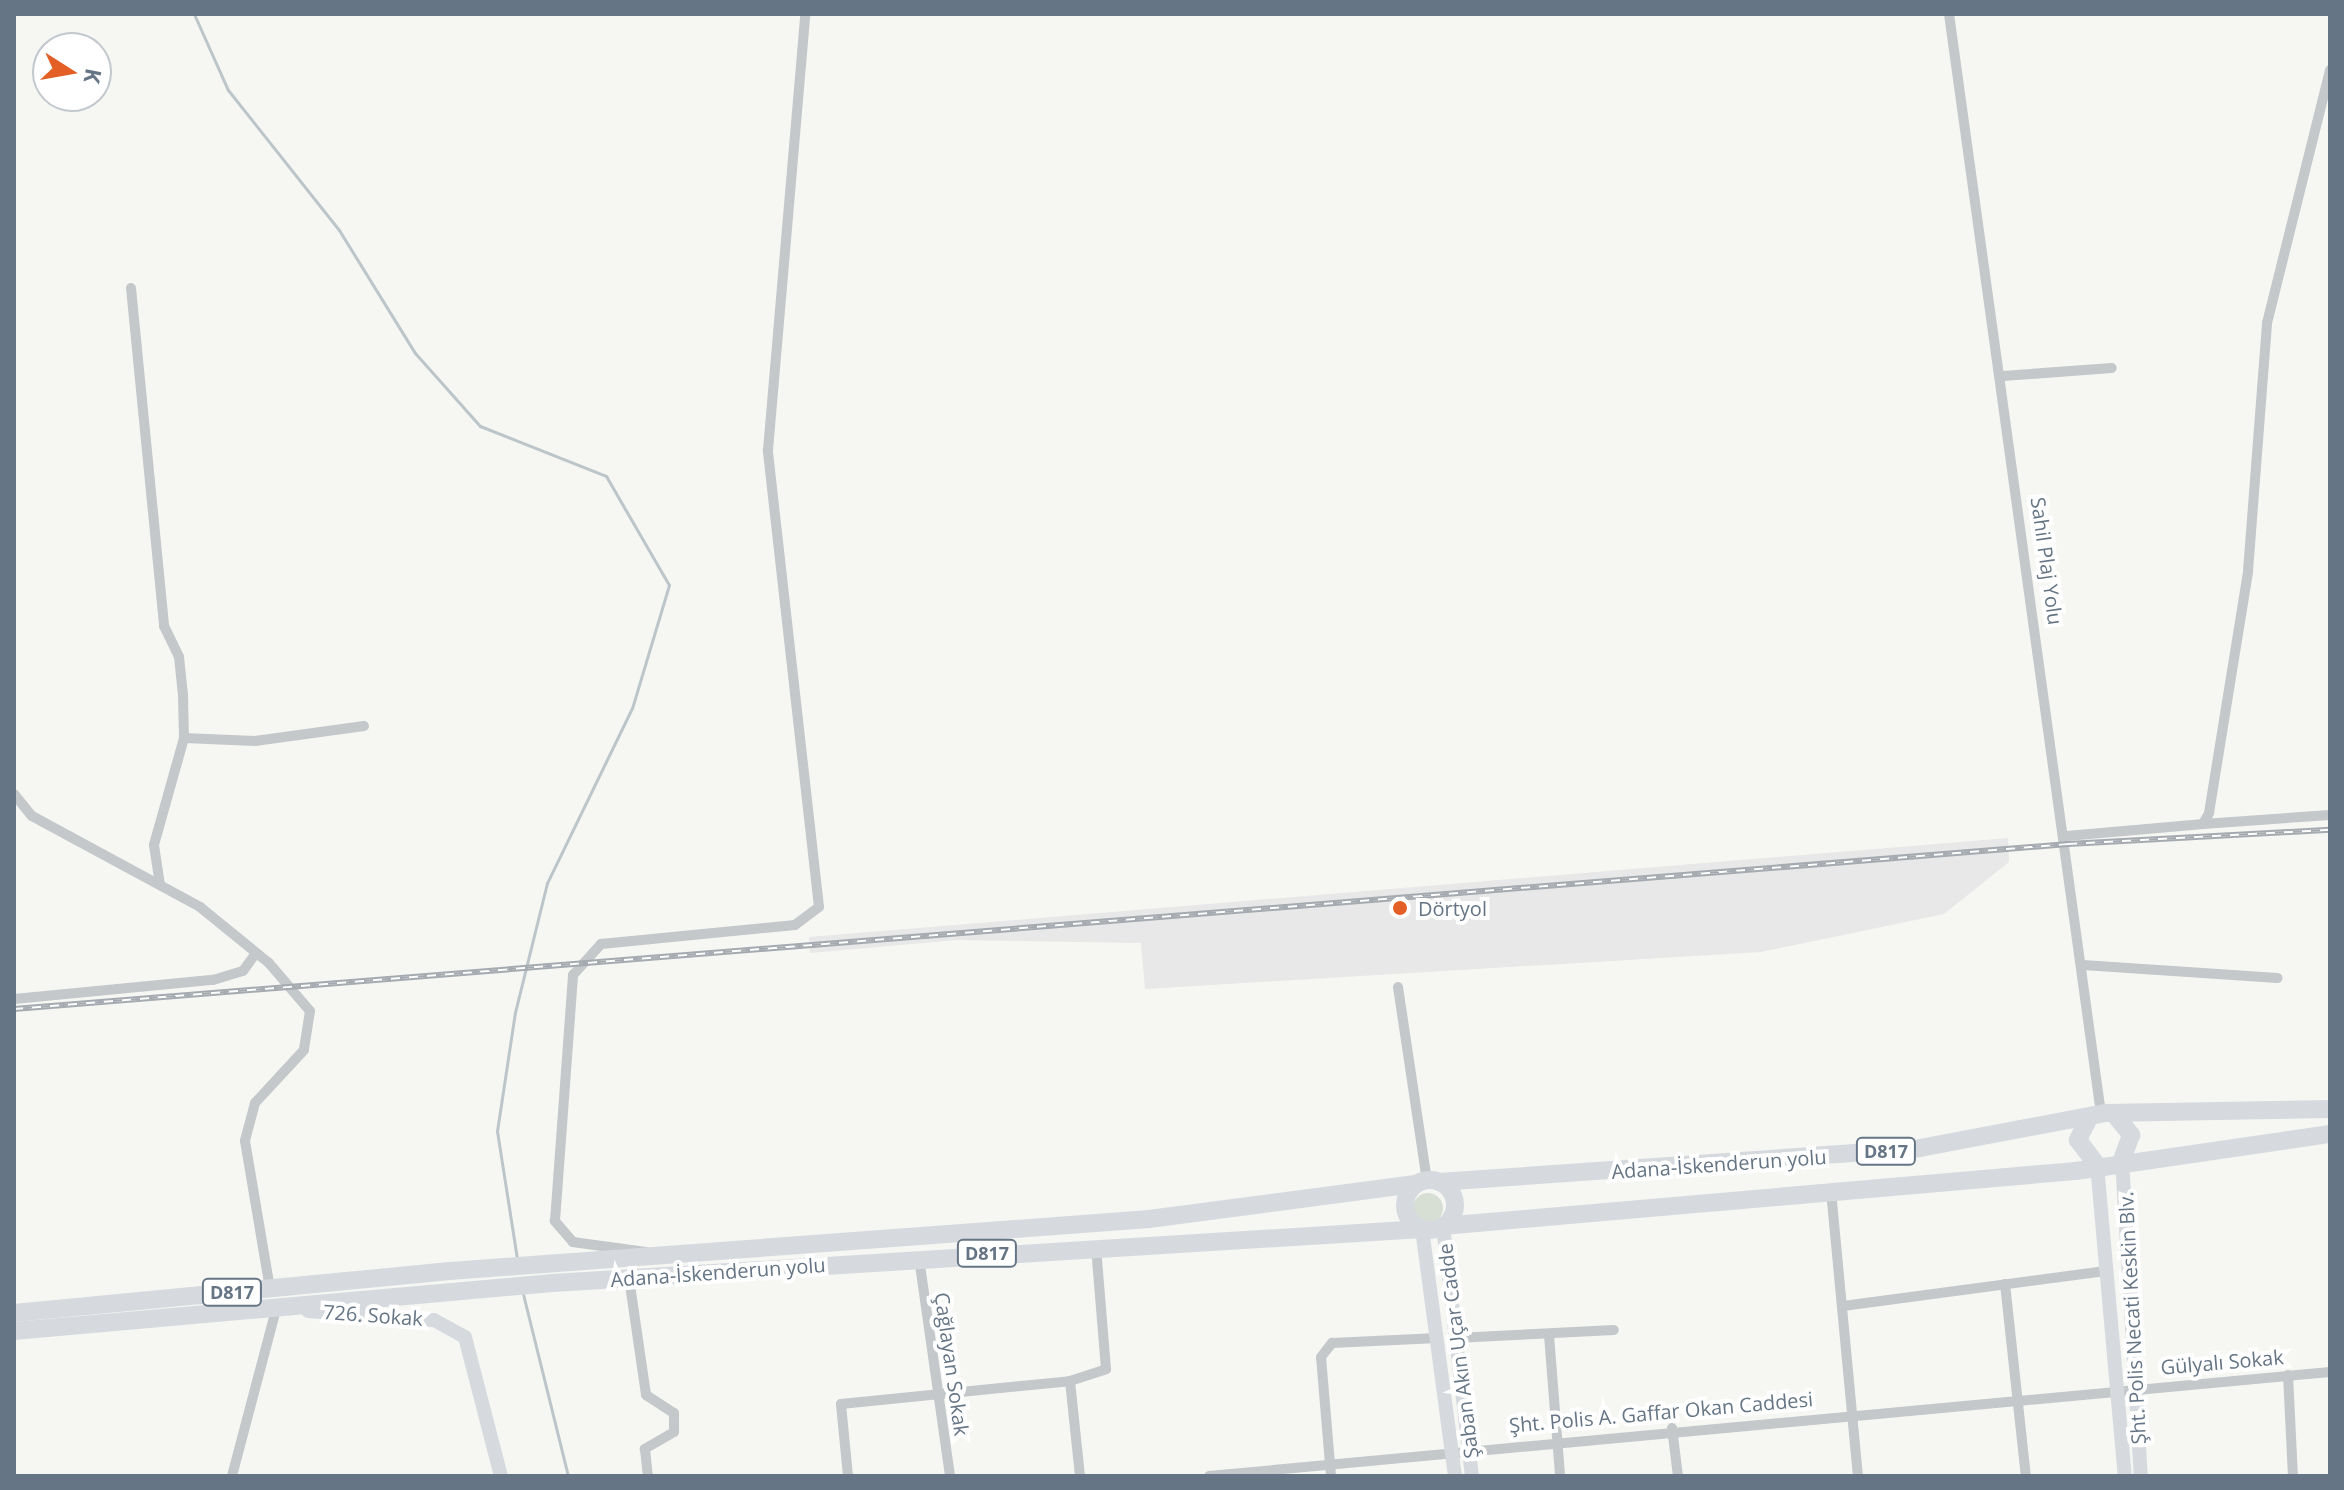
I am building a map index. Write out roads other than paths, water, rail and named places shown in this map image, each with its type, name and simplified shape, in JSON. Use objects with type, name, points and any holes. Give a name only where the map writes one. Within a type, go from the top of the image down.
[{"type":"highway","name":"Adana-İskenderun yolu","points":[[1428,1182],[1920,1148],[2102,1115],[2330,1109]]},
{"type":"highway","points":[[2097,1165],[2078,1140],[2102,1115],[2131,1135],[2122,1160]]},
{"type":"highway","name":"Adana-İskenderun yolu","points":[[14,1331],[553,1283],[1096,1245],[1422,1229],[2097,1165],[2330,1134]]},
{"type":"highway","name":"D817","points":[[14,1313],[552,1262],[1149,1219],[1428,1182]]},
{"type":"highway","points":[[1422,1229],[1406,1213],[1428,1182],[1455,1202],[1443,1226]]},
{"type":"highway","points":[[270,1289],[276,1309]]},
{"type":"street","points":[[656,1255],[573,1242],[555,1221],[573,975],[601,944],[795,925],[819,907],[768,450],[805,14]]},
{"type":"street","name":"Sahil Plaj Yolu","points":[[1949,14],[2067,836],[2102,1115]]},
{"type":"street","points":[[2203,824],[2215,792],[2248,571],[2267,323],[2330,70]]},
{"type":"street","points":[[131,288],[164,626],[179,657],[184,738],[154,845],[160,885]]},
{"type":"street","points":[[2003,376],[2112,368]]},
{"type":"street","points":[[184,738],[255,741],[364,726]]},
{"type":"street","points":[[14,794],[32,816],[200,907],[310,1011],[304,1050],[255,1103],[245,1141],[270,1289]]},
{"type":"street","points":[[2067,836],[2330,815]]},
{"type":"street","points":[[14,999],[213,980],[243,971],[254,956]]},
{"type":"street","points":[[2083,965],[2168,976],[2278,978]]},
{"type":"street","points":[[1398,987],[1428,1182]]},
{"type":"street","name":"Şht. Polis Necati Keskin Blv.","points":[[2122,1160],[2141,1476]]},
{"type":"street","name":"Şht. Polis Necati Keskin Blv.","points":[[2097,1165],[2125,1476]]},
{"type":"street","points":[[1831,1190],[1858,1476]]},
{"type":"street","name":"Şaban Akın Uçar Cadde","points":[[1443,1226],[1472,1476]]},
{"type":"street","points":[[1422,1229],[1455,1476]]},
{"type":"street","points":[[848,1476],[841,1404],[1070,1381],[1106,1369],[1096,1245]]},
{"type":"street","name":"Çağlayan Sokak","points":[[919,1258],[950,1476]]},
{"type":"street","points":[[1843,1306],[2106,1271]]},
{"type":"street","points":[[629,1278],[646,1395],[674,1413],[674,1432],[645,1449],[648,1476]]},
{"type":"street","points":[[2005,1284],[2021,1395],[2026,1476]]},
{"type":"street","points":[[232,1476],[276,1309]]},
{"type":"street","name":"726. Sokak","points":[[276,1309],[434,1320],[465,1337],[501,1476]]},
{"type":"street","points":[[1455,1338],[1614,1330]]},
{"type":"street","points":[[1549,1335],[1560,1476]]},
{"type":"street","points":[[1331,1476],[1318,1387],[1321,1357],[1332,1343],[1438,1338]]},
{"type":"street","name":"Gülyalı Sokak","points":[[2117,1388],[2330,1372]]},
{"type":"street","points":[[2288,1375],[2293,1476]]},
{"type":"street","points":[[1070,1381],[1080,1476]]},
{"type":"street","name":"Şht. Polis A. Gaffar Okan Caddesi","points":[[1209,1476],[1556,1438],[2117,1388]]},
{"type":"street","points":[[1672,1428],[1678,1476]]},
{"type":"waterway","points":[[194,14],[228,90],[339,230],[415,353],[480,426],[606,476],[669,585],[632,708],[547,883],[515,1012],[497,1131],[517,1258]]},
{"type":"waterway","points":[[523,1294],[568,1476]]},
{"type":"railway","points":[[14,1009],[2068,844],[2330,830]]},
{"type":"place","name":"Dörtyol","points":[[1400,908]]}]
